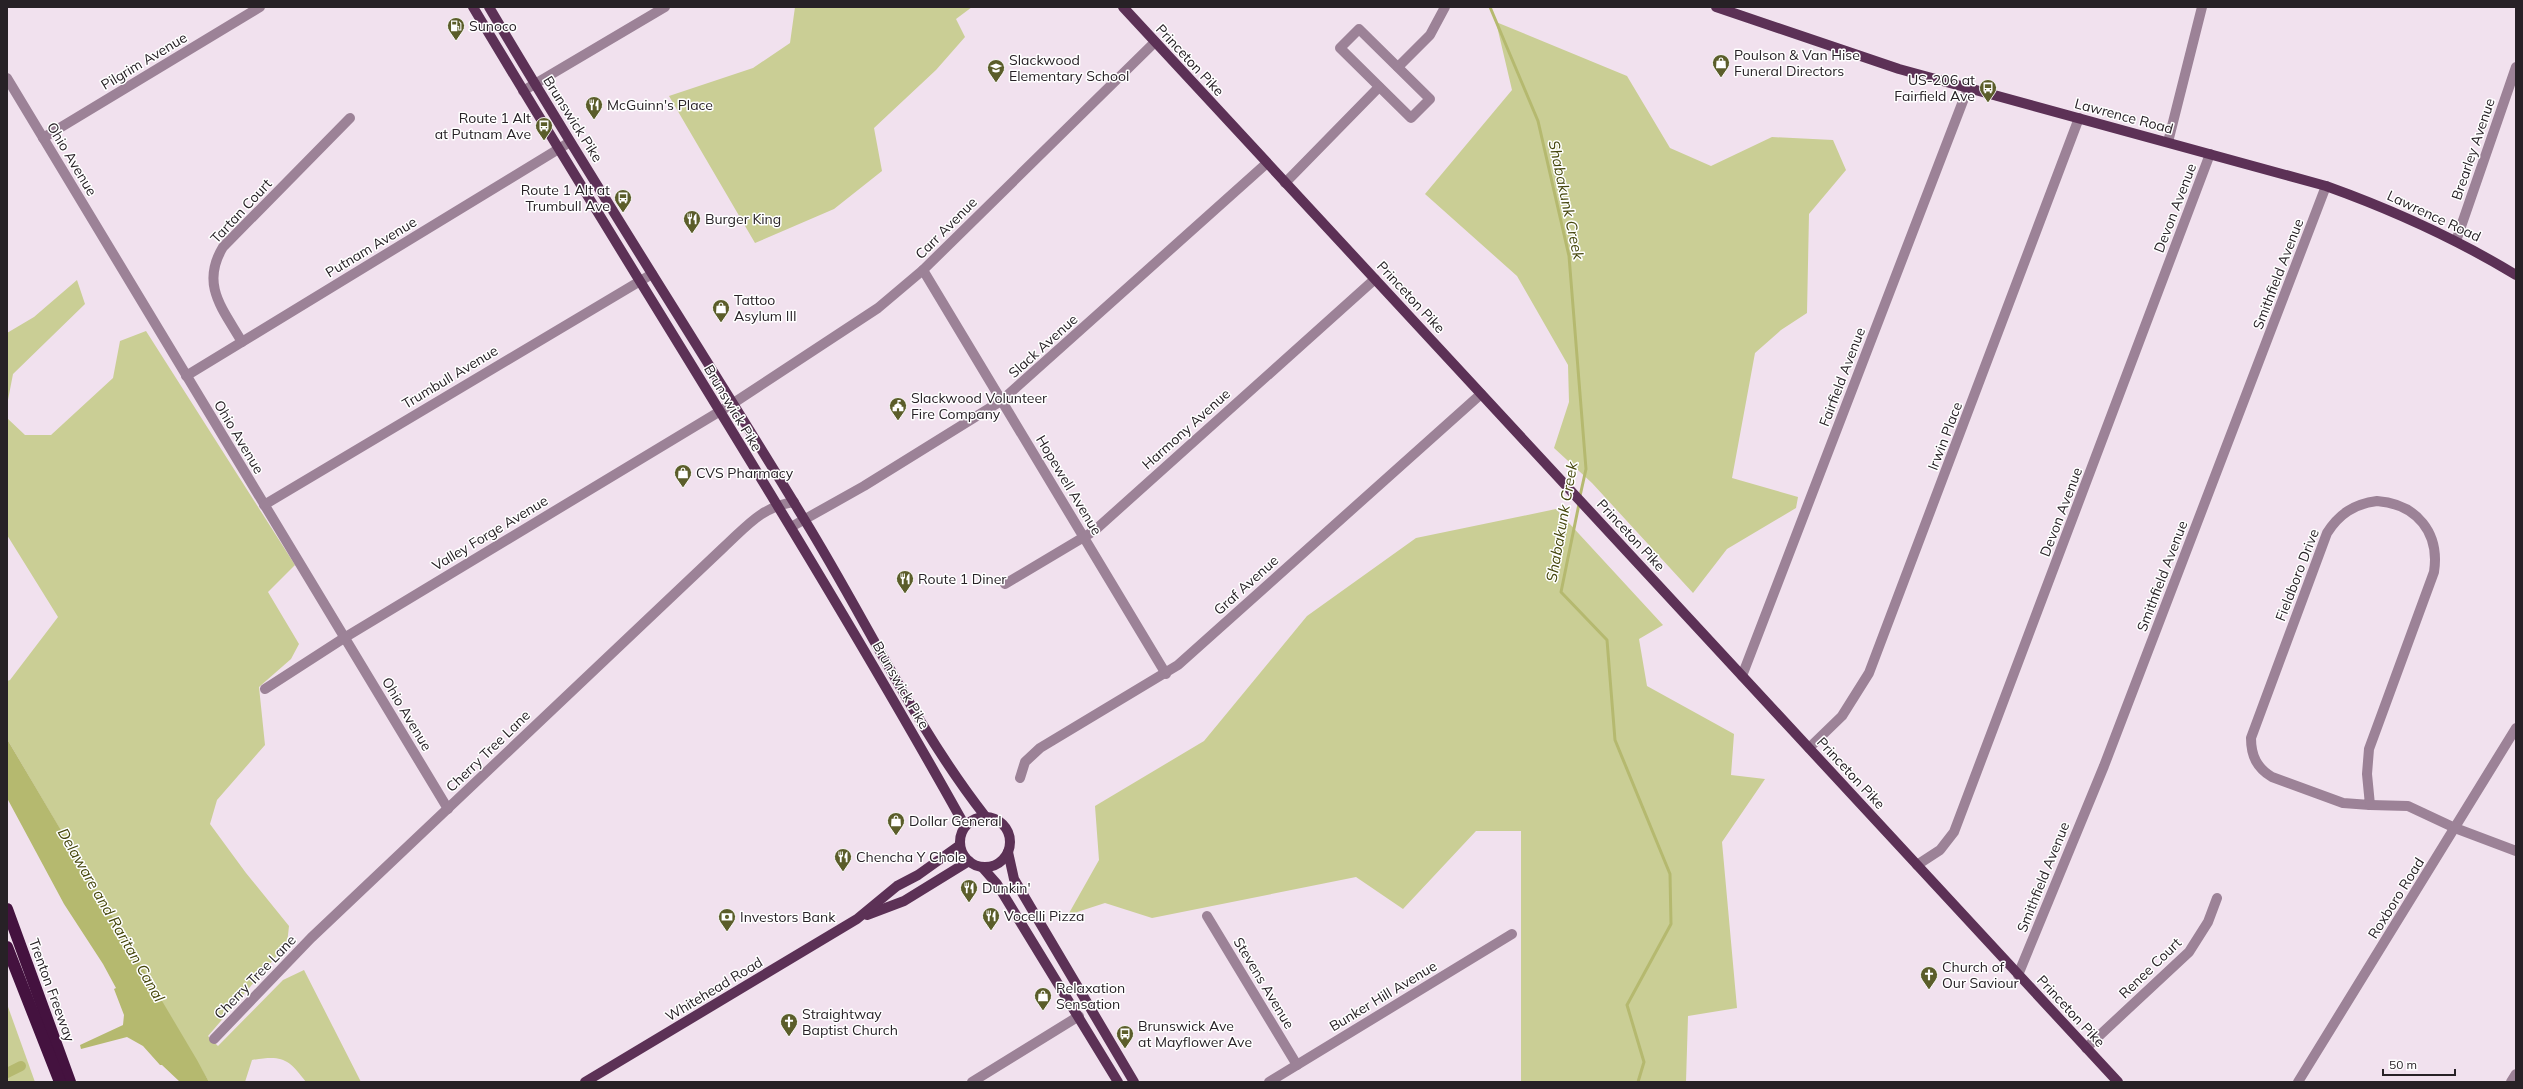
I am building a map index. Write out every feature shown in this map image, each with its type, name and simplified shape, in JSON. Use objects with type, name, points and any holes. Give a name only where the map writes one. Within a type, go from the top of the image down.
[{"type":"highway","name":"Trenton Freeway","points":[[7,909],[70,1082]]},
{"type":"highway","name":"Trenton Freeway","points":[[7,947],[60,1082]]},
{"type":"main road","name":"Brunswick Pike","points":[[473,7],[718,411],[791,527],[965,826]]},
{"type":"main road","name":"Brunswick Pike","points":[[489,7],[570,142],[794,502],[928,732],[966,791],[985,816]]},
{"type":"main road","name":"Princeton Pike","points":[[1123,7],[2118,1082]]},
{"type":"main road","name":"Lawrence Road","points":[[1716,7],[1856,55],[1968,88],[2326,186],[2400,214],[2456,241],[2516,275]]},
{"type":"main road","points":[[1118,1082],[997,884],[982,867],[968,861],[960,846],[960,835],[965,826],[971,820],[985,816],[997,819],[1006,828],[1010,840],[1008,852],[1014,879],[1134,1082]]},
{"type":"main road","name":"Whitehead Road","points":[[585,1082],[857,919],[897,886],[918,875],[960,846]]},
{"type":"main road","points":[[982,867],[995,866],[1008,852]]},
{"type":"main road","name":"Whitehead Road","points":[[857,919],[904,901],[968,861]]},
{"type":"street","name":"Pilgrim Avenue","points":[[43,138],[260,7]]},
{"type":"street","points":[[523,91],[664,7]]},
{"type":"street","points":[[1398,67],[1430,35],[1445,7]]},
{"type":"street","points":[[2168,142],[2202,7]]},
{"type":"street","points":[[1359,29],[1430,99],[1411,118],[1379,87],[1340,48],[1359,29]]},
{"type":"street","name":"Carr Avenue","points":[[732,404],[878,308],[923,270],[1155,42]]},
{"type":"street","name":"Brearley Avenue","points":[[2456,241],[2516,67]]},
{"type":"street","name":"Ohio Avenue","points":[[7,78],[448,809]]},
{"type":"street","points":[[1285,183],[1379,87]]},
{"type":"street","name":"Fairfield Avenue","points":[[1742,676],[1968,88]]},
{"type":"street","name":"Tartan Court","points":[[242,342],[217,300],[213,287],[214,266],[218,256],[223,247],[350,118]]},
{"type":"street","name":"Irwin Place","points":[[1809,748],[1845,712],[1869,673],[2079,118]]},
{"type":"street","name":"Putnam Avenue","points":[[186,376],[570,142]]},
{"type":"street","name":"Devon Avenue","points":[[1917,865],[1940,850],[1954,832],[2210,154]]},
{"type":"street","name":"Slack Avenue","points":[[791,527],[878,478],[1001,401],[1267,163]]},
{"type":"street","name":"Smithfield Avenue","points":[[2018,975],[2104,766],[2326,186]]},
{"type":"street","name":"Hopewell Avenue","points":[[923,270],[1166,674]]},
{"type":"street","name":"Trumbull Avenue","points":[[264,505],[638,280],[652,274]]},
{"type":"street","name":"Harmony Avenue","points":[[1005,584],[1094,531],[1375,279]]},
{"type":"street","name":"Graf Avenue","points":[[1020,778],[1025,762],[1040,748],[1166,674],[1481,394]]},
{"type":"street","name":"Valley Forge Avenue","points":[[265,689],[344,638],[718,411],[732,404]]},
{"type":"street","name":"Fieldboro Drive","points":[[2370,805],[2367,774],[2369,748],[2434,572],[2436,560],[2432,537],[2420,518],[2401,505],[2377,501],[2365,502],[2348,510],[2333,523],[2327,533],[2251,738],[2251,748],[2258,765],[2272,777],[2343,803],[2370,805],[2408,806],[2455,828],[2516,851]]},
{"type":"street","name":"Cherry Tree Lane","points":[[214,1039],[311,938],[724,547],[759,515],[776,505],[794,502]]},
{"type":"street","points":[[872,664],[884,656]]},
{"type":"street","name":"Roxboro Road","points":[[2298,1082],[2516,728]]},
{"type":"street","name":"Renee Court","points":[[2086,1048],[2188,952],[2208,922],[2217,898]]},
{"type":"street","name":"Stevens Avenue","points":[[1207,916],[1297,1065]]},
{"type":"street","name":"Bunker Hill Avenue","points":[[1269,1082],[1512,934]]},
{"type":"street","points":[[972,1082],[1079,1016]]},
{"type":"street","points":[[2511,1082],[2516,1074]]},
{"type":"shaded area","points":[[795,7],[972,7],[956,19],[965,37],[936,70],[874,128],[882,171],[834,209],[755,243],[669,96],[753,68],[790,43]]},
{"type":"shaded area","points":[[1496,22],[1627,76],[1670,148],[1711,166],[1772,137],[1833,140],[1846,170],[1809,214],[1807,313],[1781,330],[1755,353],[1732,478],[1798,497],[1796,508],[1727,549],[1693,593],[1592,483],[1554,448],[1569,402],[1568,365],[1517,276],[1425,194],[1512,90]]},
{"type":"shaded area","points":[[77,280],[85,304],[13,374],[7,405],[7,333],[34,317]]},
{"type":"shaded area","points":[[146,331],[295,565],[268,592],[299,644],[291,659],[259,687],[265,745],[217,800],[210,824],[246,873],[289,926],[287,944],[208,1036],[218,1046],[283,980],[304,970],[361,1082],[306,1082],[289,1063],[278,1058],[271,1058],[252,1060],[245,1082],[209,1082],[7,739],[7,681],[10,680],[58,617],[7,535],[7,418],[25,435],[51,435],[113,378],[120,341]]},
{"type":"shaded area","points":[[1556,509],[1663,625],[1639,639],[1647,686],[1734,734],[1731,775],[1765,779],[1722,842],[1737,1008],[1688,1016],[1686,1082],[1521,1082],[1521,831],[1476,831],[1403,909],[1356,877],[1152,918],[1105,903],[1068,915],[1099,860],[1095,806],[1204,741],[1307,616],[1416,538]]},
{"type":"shaded area","points":[[7,1004],[35,1082],[7,1082]]},
{"type":"water","name":"Delaware and Raritan Canal","points":[[7,739],[209,1082],[180,1082],[162,1065],[160,1065],[143,1046],[127,1037],[81,1049],[80,1045],[123,1025],[124,1015],[114,989],[116,988],[103,964],[64,904],[7,798]]},
{"type":"waterway","name":"Shabakunk Creek","points":[[1490,7],[1538,121],[1569,256],[1586,469],[1580,496]]},
{"type":"waterway","name":"Shabakunk Creek","points":[[1579,504],[1561,592],[1607,640],[1615,740],[1670,874],[1671,924],[1627,1005],[1644,1062],[1638,1082]]},
{"type":"waterway","points":[[7,1073],[21,1066]]},
{"type":"place","name":"Sunoco","points":[[456,41]]},
{"type":"place","name":"Poulson & Van Hise Funeral Directors","points":[[1721,78]]},
{"type":"place","name":"Slackwood Elementary School","points":[[996,83]]},
{"type":"place","name":"US-206 at Fairfield Ave","points":[[1988,103]]},
{"type":"place","name":"McGuinn's Place","points":[[594,120]]},
{"type":"place","name":"Route 1 Alt at Putnam Ave","points":[[544,141]]},
{"type":"place","name":"Route 1 Alt at Trumbull Ave","points":[[623,213]]},
{"type":"place","name":"Burger King","points":[[692,234]]},
{"type":"place","name":"Tattoo Asylum III","points":[[721,323]]},
{"type":"place","name":"Slackwood Volunteer Fire Company","points":[[898,421]]},
{"type":"place","name":"CVS Pharmacy","points":[[683,488]]},
{"type":"place","name":"Route 1 Diner","points":[[905,594]]},
{"type":"place","name":"Dollar General","points":[[896,836]]},
{"type":"place","name":"Chencha Y Chole","points":[[843,872]]},
{"type":"place","name":"Dunkin'","points":[[969,903]]},
{"type":"place","name":"Vocelli Pizza","points":[[991,931]]},
{"type":"place","name":"Investors Bank","points":[[727,932]]},
{"type":"place","name":"Church of Our Saviour","points":[[1929,990]]},
{"type":"place","name":"Relaxation Sensation","points":[[1043,1011]]},
{"type":"place","name":"Straightway Baptist Church","points":[[789,1037]]},
{"type":"place","name":"Brunswick Ave at Mayflower Ave","points":[[1125,1049]]}]
